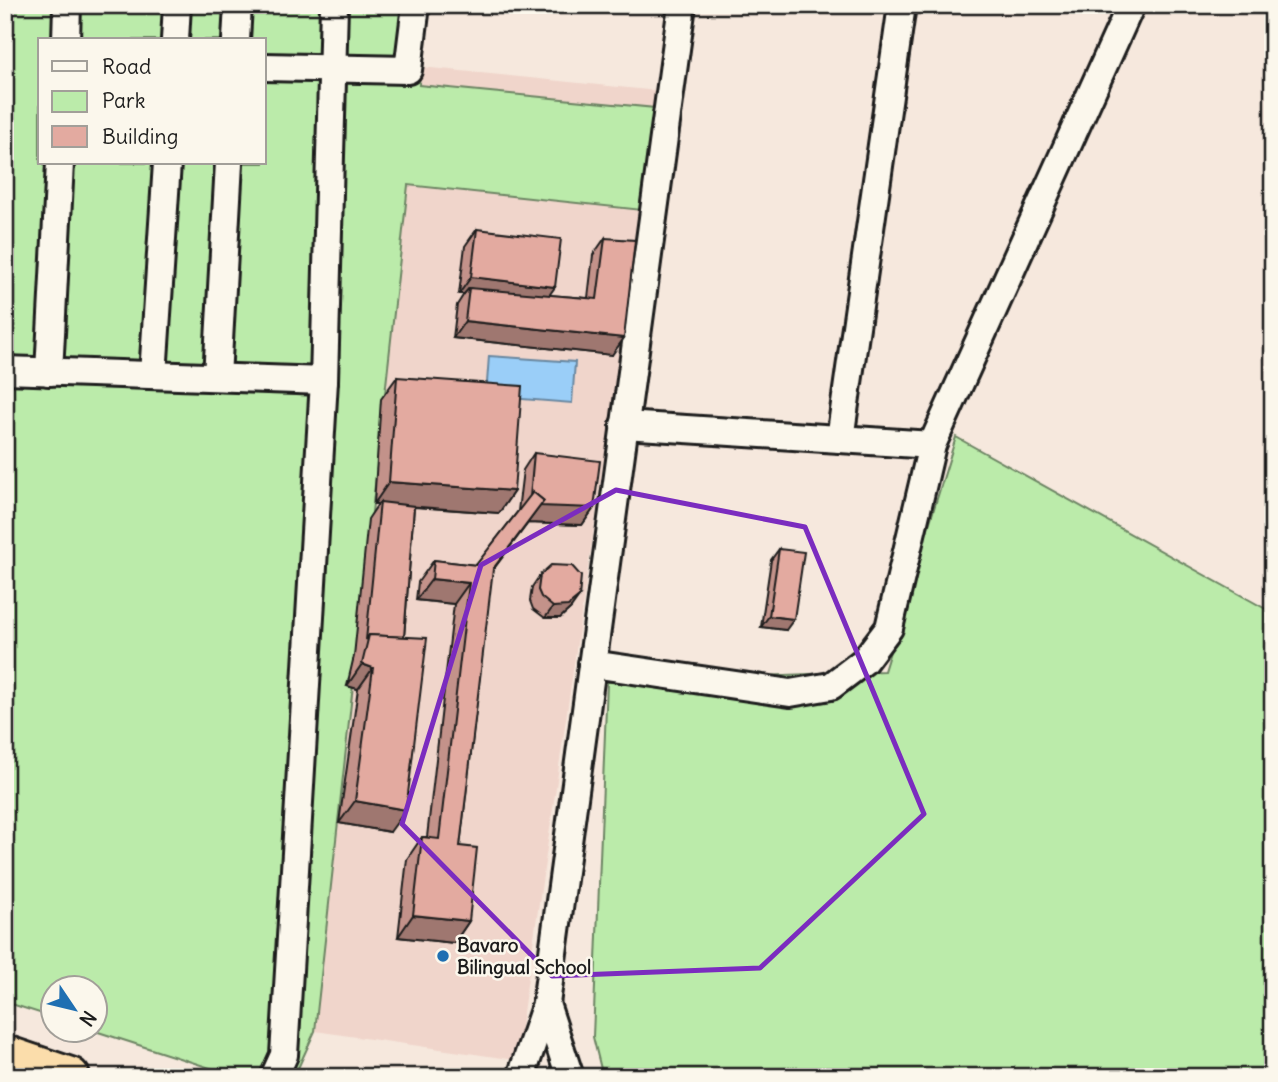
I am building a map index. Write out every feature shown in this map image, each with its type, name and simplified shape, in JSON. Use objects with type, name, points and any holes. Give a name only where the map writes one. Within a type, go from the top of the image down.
[{"type":"highway","points":[[5,1055],[70,1077]]},
{"type":"lane","points":[[65,38],[67,5]]},
{"type":"lane","points":[[175,38],[177,5]]},
{"type":"lane","points":[[236,38],[238,5]]},
{"type":"lane","points":[[274,1077],[284,1055],[324,381],[330,68],[334,5]]},
{"type":"lane","points":[[266,67],[408,70],[416,5]]},
{"type":"lane","points":[[521,1077],[546,1004],[682,5]]},
{"type":"lane","points":[[840,439],[902,5]]},
{"type":"lane","points":[[592,664],[790,693],[831,686],[864,661],[889,628],[932,445],[1131,5]]},
{"type":"lane","points":[[49,372],[60,164]]},
{"type":"lane","points":[[153,375],[167,164]]},
{"type":"lane","points":[[217,377],[229,164]]},
{"type":"lane","points":[[5,370],[324,381]]},
{"type":"lane","points":[[624,425],[932,445]]},
{"type":"lane","points":[[546,1004],[570,1077]]},
{"type":"highlighted area","points":[[616,490],[805,527],[924,814],[760,968],[552,976],[402,824],[481,565]]},
{"type":"shaded area","points":[[421,67],[658,91],[516,1060],[315,1031]]},
{"type":"green space","points":[[5,5],[427,5],[419,85],[655,108],[642,210],[408,185],[315,1031],[294,1077],[238,1077],[108,1035],[108,974],[38,974],[38,1013],[5,1002]]},
{"type":"green space","points":[[956,437],[1273,613],[1273,1077],[603,1077],[593,1037],[607,682],[884,671]]},
{"type":"water","points":[[489,356],[575,362],[572,403],[486,396]]},
{"type":"building","points":[[477,229],[561,239],[555,287],[471,277]]},
{"type":"building","points":[[605,238],[635,240],[624,338],[465,321],[469,288],[597,299]]},
{"type":"building","points":[[397,377],[522,386],[514,491],[389,482]]},
{"type":"building","points":[[534,453],[600,461],[594,508],[540,506],[544,501],[533,492],[530,497]]},
{"type":"building","points":[[533,492],[544,501],[493,569],[460,846],[477,848],[469,921],[413,915],[422,837],[439,839],[469,583],[432,579],[434,560],[476,565]]},
{"type":"building","points":[[380,502],[414,506],[404,637],[369,635],[366,640]]},
{"type":"building","points":[[779,549],[804,552],[794,619],[769,616]]},
{"type":"building","points":[[551,565],[572,566],[581,576],[579,597],[568,606],[553,607],[541,597],[538,590],[540,575]]},
{"type":"building","points":[[369,635],[427,638],[406,810],[355,801],[373,668],[362,664]]},
{"type":"place","name":"Bavaro Bilingual School","points":[[443,956]]}]
